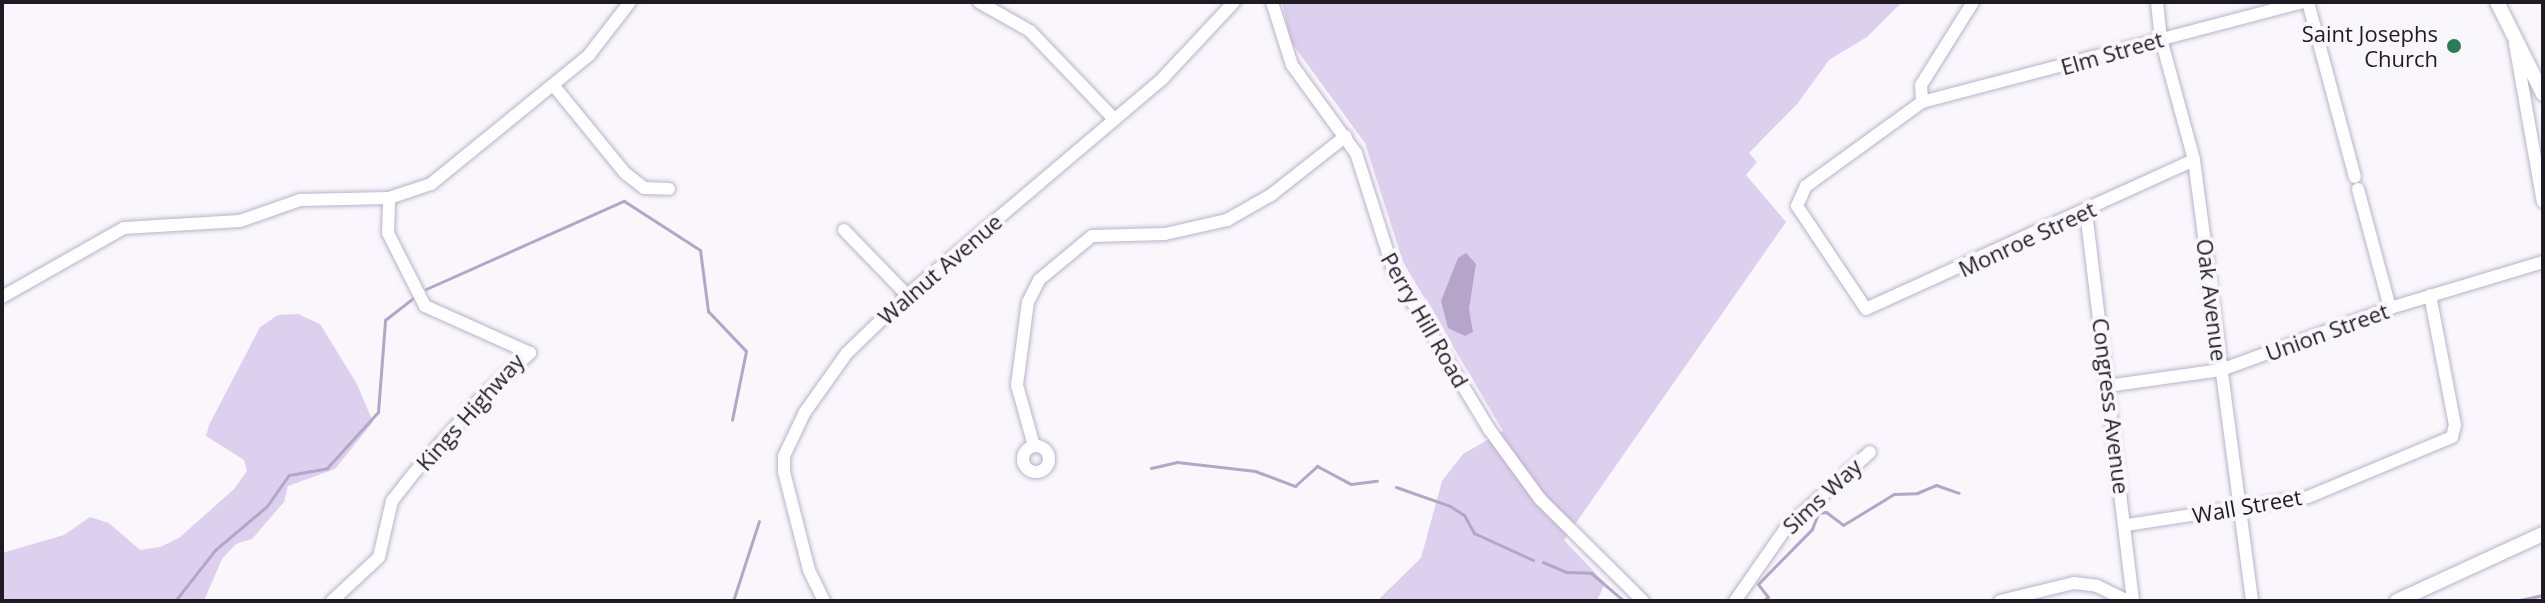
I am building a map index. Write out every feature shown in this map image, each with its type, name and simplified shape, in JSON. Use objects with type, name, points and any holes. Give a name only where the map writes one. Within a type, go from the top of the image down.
[{"type":"main road","points":[[2497,2],[2543,94]]},
{"type":"main road","points":[[2397,601],[2543,534]]},
{"type":"street","points":[[2,297],[124,228],[240,221],[300,200],[389,198],[431,184],[589,55],[630,2]]},
{"type":"street","points":[[979,2],[1030,31],[1113,118]]},
{"type":"street","name":"Walnut Avenue","points":[[824,601],[793,517],[784,456],[805,412],[847,353],[907,295],[1163,78],[1234,2]]},
{"type":"street","name":"Perry Hill Road","points":[[1272,2],[1292,65],[1346,136],[1362,169],[1394,272],[1489,429],[1540,499],[1643,601]]},
{"type":"street","points":[[1922,102],[1921,85],[1973,2]]},
{"type":"street","name":"Oak Avenue","points":[[2157,2],[2161,39],[2194,160],[2252,601]]},
{"type":"street","points":[[2305,2],[2390,308]]},
{"type":"street","name":"Elm Street","points":[[1922,102],[2305,2]]},
{"type":"street","points":[[2514,40],[2543,202]]},
{"type":"street","points":[[554,86],[625,173],[644,188],[669,189]]},
{"type":"street","name":"Monroe Street","points":[[1922,102],[1800,194],[1801,217],[1859,305],[1873,308],[2194,160]]},
{"type":"street","points":[[1034,446],[1017,385],[1028,302],[1039,280],[1092,236],[1165,234],[1227,220],[1271,195],[1346,136]]},
{"type":"street","name":"Kings Highway","points":[[332,601],[379,557],[392,501],[413,474],[483,396],[530,353],[425,306],[388,233],[389,198]]},
{"type":"street","name":"Congress Avenue","points":[[2086,212],[2127,525],[2130,601]]},
{"type":"street","points":[[844,230],[907,295]]},
{"type":"street","name":"Union Street","points":[[2107,386],[2221,370],[2390,308],[2543,262]]},
{"type":"street","name":"Wall Street","points":[[2127,525],[2240,510],[2308,497],[2452,437],[2455,425],[2430,295]]},
{"type":"street","name":"Sims Way","points":[[1735,601],[1775,541],[1870,452]]},
{"type":"street","points":[[2000,601],[2074,583],[2097,586],[2130,601]]},
{"type":"shaded area","points":[[1282,2],[1902,2],[1867,37],[1829,60],[1798,103],[1749,153],[1757,162],[1746,175],[1786,222],[1564,540],[1605,583],[1597,601],[1377,601],[1421,558],[1442,481],[1463,454],[1503,431],[1403,262],[1365,143],[1291,42]]},
{"type":"shaded area","points":[[1466,253],[1476,264],[1469,309],[1473,332],[1465,336],[1448,328],[1441,301],[1458,258]]},
{"type":"shaded area","points":[[298,314],[320,324],[357,384],[373,422],[335,469],[288,486],[284,502],[252,539],[236,544],[222,559],[204,601],[2,601],[2,553],[64,535],[90,517],[109,523],[140,550],[160,547],[179,538],[234,489],[247,471],[244,460],[206,436],[209,425],[260,327],[278,315]]},
{"type":"waterway","points":[[426,289],[624,201],[700,250],[708,311],[746,351],[732,420]]},
{"type":"waterway","points":[[175,601],[215,550],[267,506],[289,475],[327,468],[378,412],[385,320],[413,298]]},
{"type":"waterway","points":[[1151,468],[1177,462],[1255,471],[1295,486],[1317,466],[1351,484],[1377,481]]},
{"type":"waterway","points":[[1763,601],[1768,597],[1758,584],[1812,529],[1818,513],[1826,512],[1843,525],[1894,494],[1917,493],[1936,485],[1959,493]]},
{"type":"waterway","points":[[1396,487],[1450,506],[1464,515],[1474,533],[1533,560]]},
{"type":"waterway","points":[[733,601],[759,521]]},
{"type":"waterway","points":[[1543,562],[1566,572],[1591,573],[1624,601]]},
{"type":"waterway","points":[[2515,601],[2543,595]]},
{"type":"place","name":"Saint Josephs Church","points":[[2454,46]]}]
